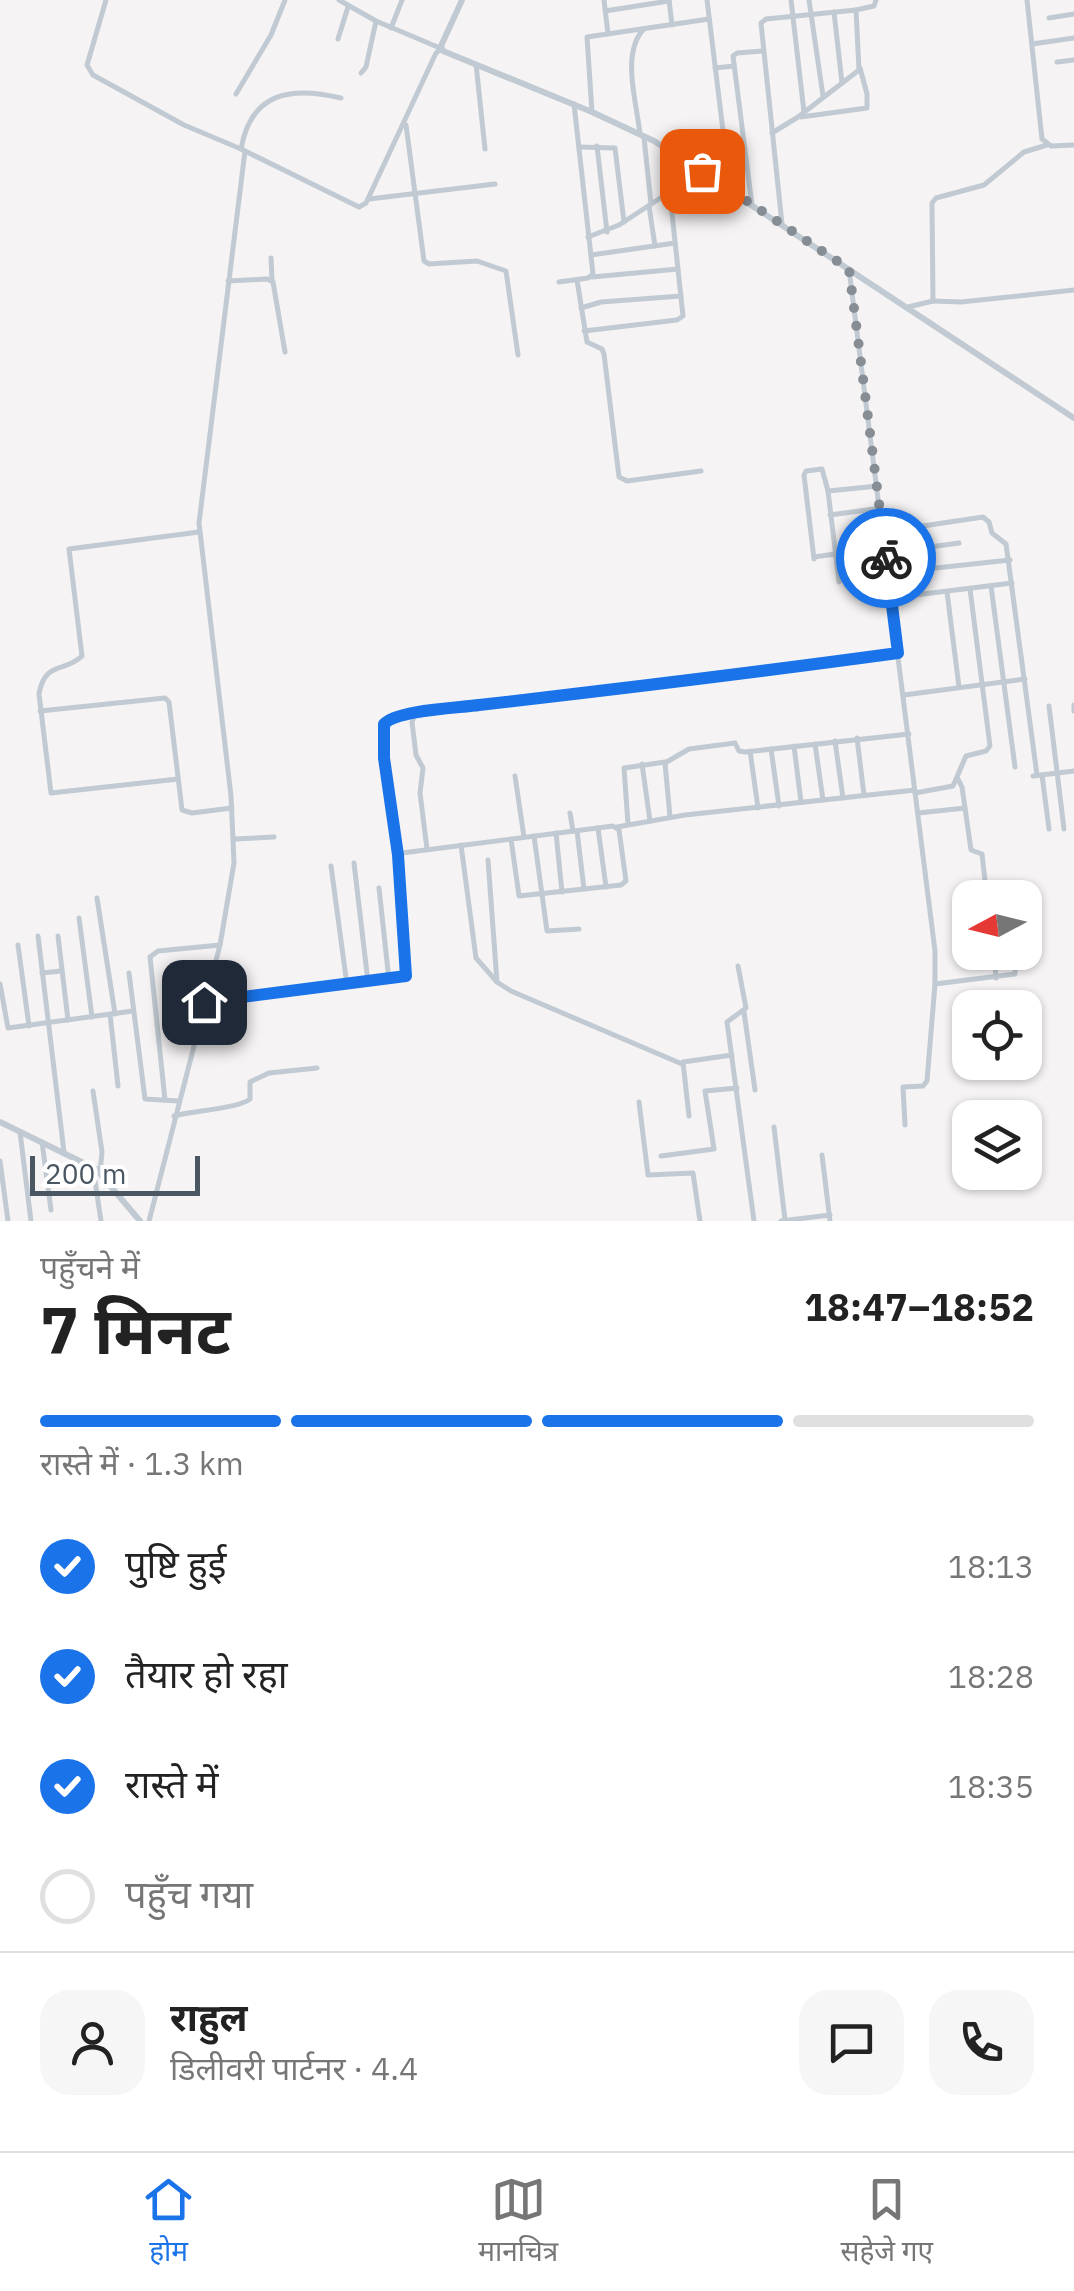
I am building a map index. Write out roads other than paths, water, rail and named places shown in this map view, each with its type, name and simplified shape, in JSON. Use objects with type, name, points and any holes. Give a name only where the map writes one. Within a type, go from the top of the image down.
[{"type":"street","points":[[106,0],[86,65],[89,72],[174,120],[361,207],[462,0]]},
{"type":"street","points":[[236,94],[271,34],[285,0]]},
{"type":"street","points":[[339,0],[391,28],[574,104],[665,148],[1074,418]]},
{"type":"street","points":[[391,28],[402,0]]},
{"type":"street","points":[[604,0],[608,34]]},
{"type":"street","points":[[707,0],[726,155]]},
{"type":"street","points":[[791,0],[801,115]]},
{"type":"street","points":[[808,0],[823,96]]},
{"type":"street","points":[[782,224],[762,21],[856,10],[874,6],[876,0]]},
{"type":"street","points":[[1027,0],[1040,134],[1047,146]]},
{"type":"street","points":[[605,11],[669,1],[672,25]]},
{"type":"street","points":[[338,39],[348,6]]},
{"type":"street","points":[[801,115],[867,108],[856,10]]},
{"type":"street","points":[[834,12],[842,83]]},
{"type":"street","points":[[1050,18],[1074,14]]},
{"type":"street","points":[[592,112],[586,39],[710,19]]},
{"type":"street","points":[[361,73],[376,21]]},
{"type":"street","points":[[644,29],[635,40],[632,57],[655,246]]},
{"type":"street","points":[[1032,44],[1074,38]]},
{"type":"street","points":[[752,205],[734,66],[735,53],[763,51]]},
{"type":"street","points":[[1057,62],[1074,60]]},
{"type":"street","points":[[476,64],[485,149]]},
{"type":"street","points":[[715,68],[734,66]]},
{"type":"street","points":[[772,133],[860,68]]},
{"type":"street","points":[[149,1221],[220,945],[232,878],[232,808],[199,532],[243,150],[251,116],[266,100],[301,94],[341,98]]},
{"type":"street","points":[[574,104],[592,276]]},
{"type":"street","points":[[405,122],[425,263],[477,262],[506,271],[518,356]]},
{"type":"street","points":[[702,171],[744,144]]},
{"type":"street","points":[[933,300],[932,203],[936,198],[984,185],[1024,152],[1074,145]]},
{"type":"street","points":[[598,146],[607,232]]},
{"type":"street","points":[[579,147],[612,146],[616,150],[624,222]]},
{"type":"street","points":[[584,331],[679,320],[683,316],[665,148]]},
{"type":"street","points":[[368,199],[495,184]]},
{"type":"street","points":[[588,238],[607,232],[668,192]]},
{"type":"street","points":[[591,255],[675,243]]},
{"type":"street","points":[[270,258],[285,352]]},
{"type":"street","points":[[559,282],[678,269]]},
{"type":"street","points":[[849,269],[935,951],[936,984],[927,1081],[923,1086],[903,1087],[906,1125]]},
{"type":"street","points":[[577,280],[588,344],[602,349],[604,354],[621,479],[701,471]]},
{"type":"street","points":[[228,281],[272,281]]},
{"type":"street","points":[[906,308],[933,300],[961,302],[1074,290]]},
{"type":"street","points":[[581,308],[601,302],[681,296]]},
{"type":"street","points":[[835,554],[814,558],[804,473],[825,470],[828,492],[830,515],[835,554],[838,582]]},
{"type":"street","points":[[828,492],[878,486]]},
{"type":"street","points":[[830,515],[881,508]]},
{"type":"street","points":[[883,532],[984,517],[992,533],[1004,542],[1010,560],[1037,776],[1049,829]]},
{"type":"street","points":[[178,779],[51,793],[39,690],[54,668],[78,662],[82,656],[69,550],[199,532]]},
{"type":"street","points":[[886,553],[959,543]]},
{"type":"street","points":[[888,573],[1010,560]]},
{"type":"street","points":[[891,598],[1013,583]]},
{"type":"street","points":[[992,586],[1015,767]]},
{"type":"street","points":[[398,855],[670,817],[950,788],[958,779],[966,756],[986,751],[990,746],[970,589]]},
{"type":"street","points":[[947,592],[959,687]]},
{"type":"street","points":[[204,1002],[405,977],[408,972],[398,855],[384,758],[384,724],[392,717],[898,653]]},
{"type":"street","points":[[904,695],[1026,678]]},
{"type":"street","points":[[40,711],[165,698],[169,702],[181,806],[185,812],[232,808]]},
{"type":"street","points":[[1049,706],[1064,829]]},
{"type":"street","points":[[413,715],[415,750],[423,771],[420,794],[427,848]]},
{"type":"street","points":[[628,824],[624,770],[642,764],[665,762],[692,749],[734,743],[740,752],[750,752],[909,734]]},
{"type":"street","points":[[858,738],[864,796]]},
{"type":"street","points":[[835,742],[843,798]]},
{"type":"street","points":[[815,744],[823,800]]},
{"type":"street","points":[[794,746],[801,803]]},
{"type":"street","points":[[771,748],[778,806]]},
{"type":"street","points":[[750,752],[758,808]]},
{"type":"street","points":[[665,762],[670,817]]},
{"type":"street","points":[[642,764],[650,820]]},
{"type":"street","points":[[1037,776],[1074,771]]},
{"type":"street","points":[[515,776],[524,837]]},
{"type":"street","points":[[958,779],[971,850],[982,854],[985,880]]},
{"type":"street","points":[[918,814],[965,808]]},
{"type":"street","points":[[570,813],[584,889]]},
{"type":"street","points":[[511,839],[518,894],[562,892],[623,884],[627,878],[617,827]]},
{"type":"street","points":[[598,828],[606,887]]},
{"type":"street","points":[[556,834],[562,892]]},
{"type":"street","points":[[534,836],[548,933],[579,929]]},
{"type":"street","points":[[234,839],[274,837]]},
{"type":"street","points":[[461,845],[475,954],[496,982],[682,1064]]},
{"type":"street","points":[[488,860],[496,982]]},
{"type":"street","points":[[354,863],[368,982]]},
{"type":"street","points":[[331,866],[347,984]]},
{"type":"street","points":[[379,888],[389,980]]},
{"type":"street","points":[[97,898],[118,1086]]},
{"type":"street","points":[[79,918],[92,1017]]},
{"type":"street","points":[[38,936],[64,1152]]},
{"type":"street","points":[[58,936],[68,1020]]},
{"type":"street","points":[[18,945],[29,1026]]},
{"type":"street","points":[[165,1100],[149,960],[158,952],[220,945]]},
{"type":"street","points":[[738,966],[755,1090]]},
{"type":"street","points":[[42,973],[62,970]]},
{"type":"street","points":[[995,970],[996,978]]},
{"type":"street","points":[[936,984],[996,978],[1016,970]]},
{"type":"street","points":[[129,973],[145,1099],[178,1101]]},
{"type":"street","points":[[0,984],[6,1027],[133,1011]]},
{"type":"street","points":[[744,1012],[726,1022],[754,1221]]},
{"type":"street","points":[[682,1064],[732,1055]]},
{"type":"street","points":[[682,1064],[689,1116]]},
{"type":"street","points":[[174,1116],[245,1104],[250,1099],[250,1082],[260,1076],[317,1068]]},
{"type":"street","points":[[661,1156],[714,1149],[705,1091],[737,1088]]},
{"type":"street","points":[[94,1091],[102,1152],[96,1170],[101,1221]]},
{"type":"street","points":[[639,1102],[648,1175],[694,1173],[700,1221]]},
{"type":"street","points":[[0,1122],[96,1170],[140,1221]]},
{"type":"street","points":[[774,1127],[783,1221],[830,1218],[822,1155]]},
{"type":"street","points":[[20,1132],[32,1221]]},
{"type":"street","points":[[42,1142],[51,1210]]},
{"type":"street","points":[[0,1162],[8,1221]]}]
